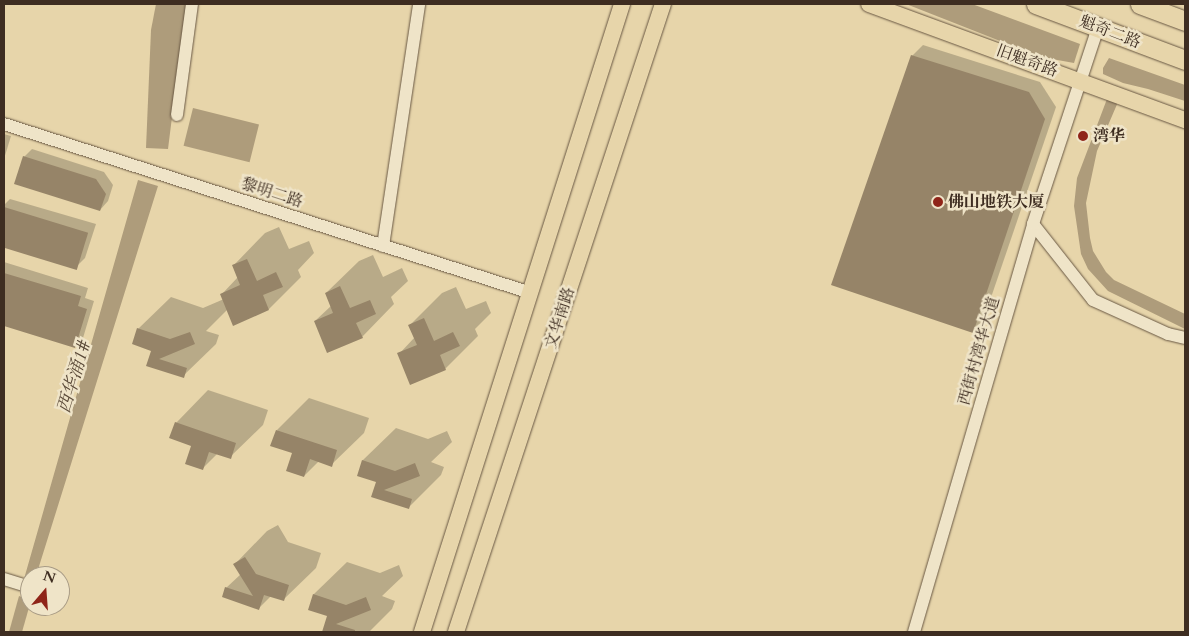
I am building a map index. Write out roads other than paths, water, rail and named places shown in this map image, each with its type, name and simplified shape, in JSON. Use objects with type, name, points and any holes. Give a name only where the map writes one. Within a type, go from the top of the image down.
[{"type":"highway","name":"魁奇二路","points":[[1036,4],[1185,60]]},
{"type":"highway","points":[[1140,4],[1185,21]]},
{"type":"main road","points":[[422,632],[622,4]]},
{"type":"main road","name":"文华南路","points":[[456,632],[663,4]]},
{"type":"main road","name":"旧魁奇路","points":[[869,4],[1185,120]]},
{"type":"street","points":[[177,115],[192,4]]},
{"type":"street","points":[[383,246],[418,4]]},
{"type":"street","name":"西街村湾华大道","points":[[914,632],[1033,224],[1079,80],[1098,28]]},
{"type":"street","name":"黎明二路","points":[[4,124],[531,293]]},
{"type":"street","points":[[1033,224],[1093,300],[1168,334],[1185,338]]},
{"type":"street","points":[[4,579],[20,584]]},
{"type":"place","name":"湾华","points":[[1083,136]]},
{"type":"place","name":"佛山地铁大厦","points":[[938,202]]},
{"type":"water label","name":"西华涌1#","points":[[75,377]]}]
